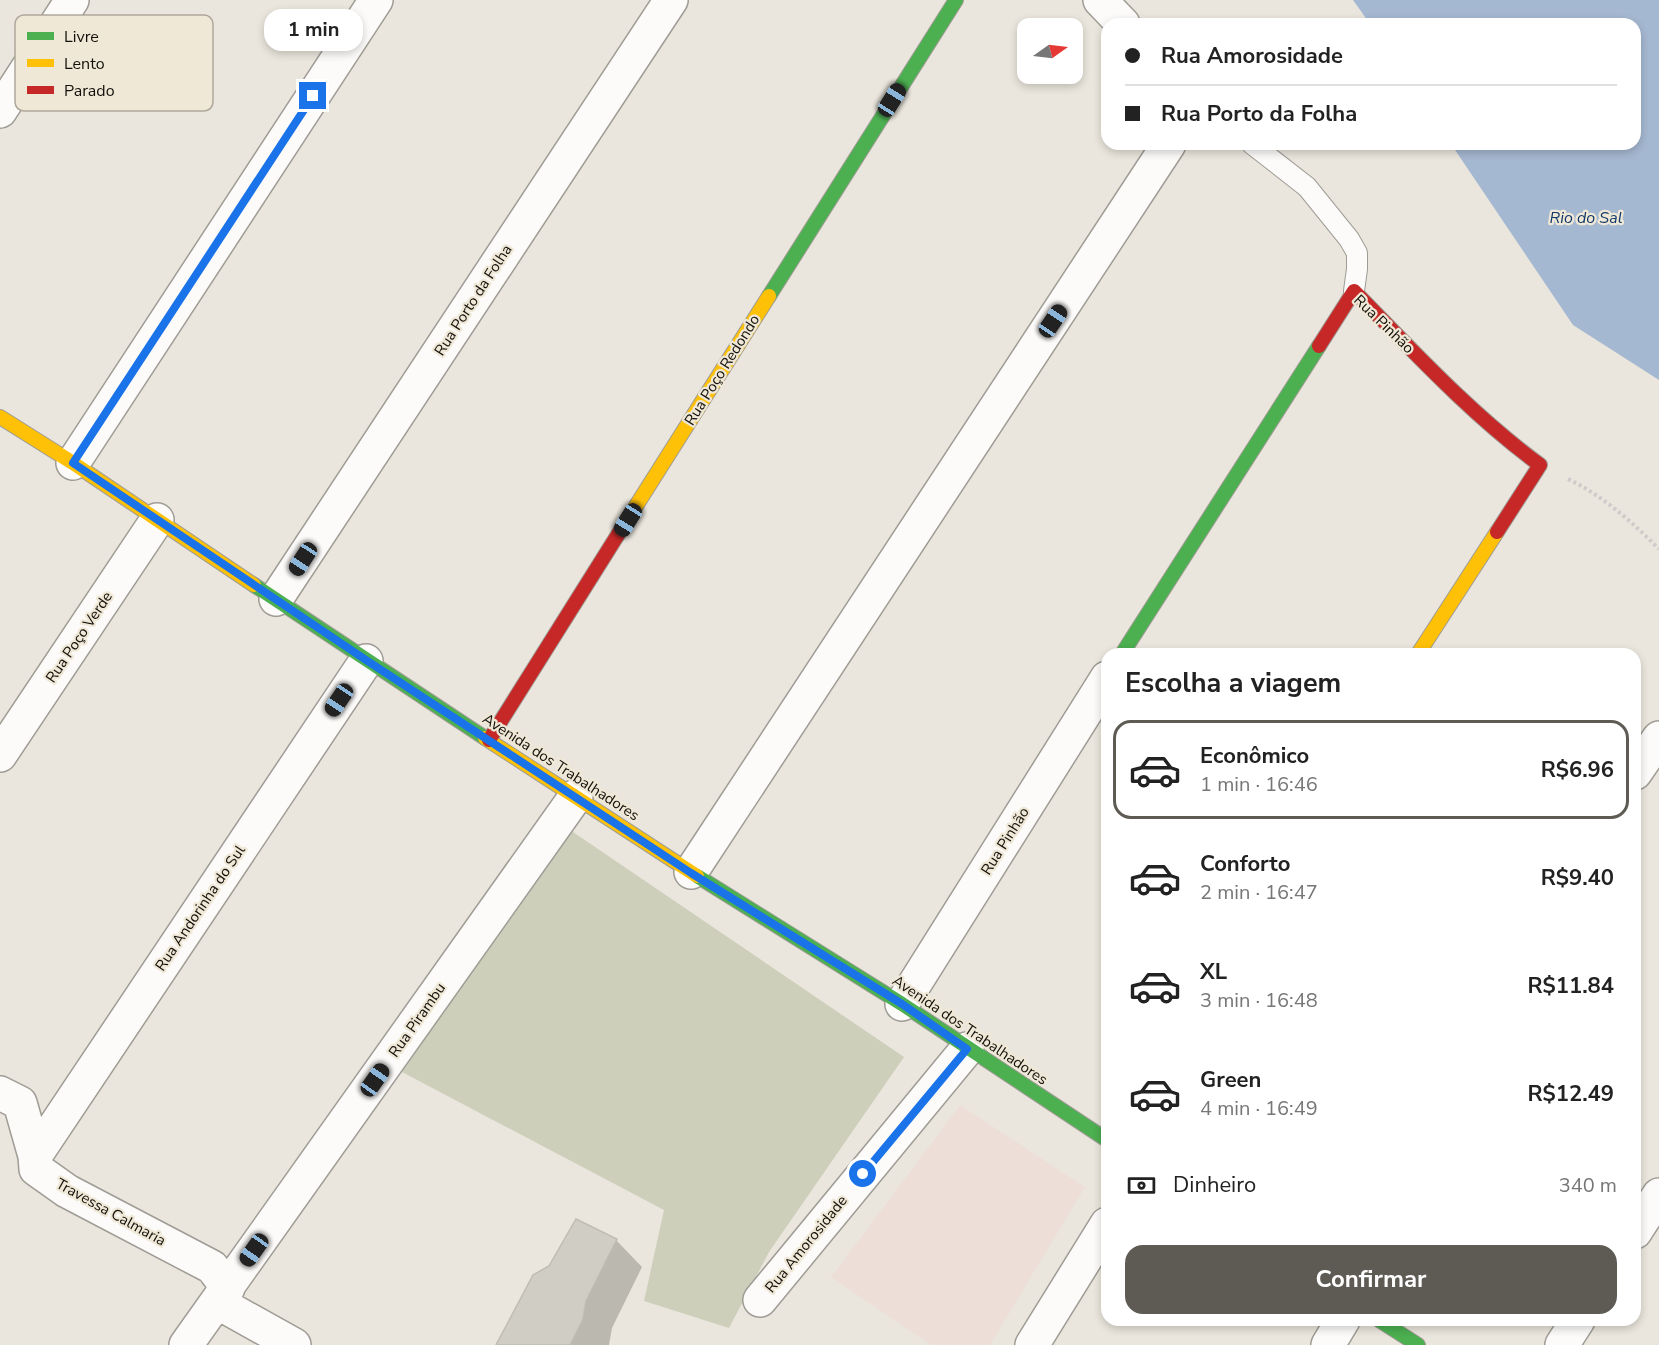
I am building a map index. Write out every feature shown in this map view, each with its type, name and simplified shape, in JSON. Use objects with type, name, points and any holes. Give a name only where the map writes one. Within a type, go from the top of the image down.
[{"type":"street","points":[[62,15],[72,0]]},
{"type":"street","points":[[73,463],[376,0]]},
{"type":"street","name":"Rua Porto da Folha","points":[[276,599],[670,0]]},
{"type":"street","name":"Rua Poço Redondo","points":[[489,740],[956,0]]},
{"type":"street","points":[[1100,0],[1117,18]]},
{"type":"street","points":[[0,111],[15,88]]},
{"type":"street","points":[[691,873],[1165,150]]},
{"type":"street","name":"Rua Pinhão","points":[[1126,648],[1354,291],[1441,380],[1486,422],[1540,465]]},
{"type":"street","name":"Avenida dos Trabalhadores","points":[[0,417],[73,463],[366,660],[691,873],[902,1004],[967,1049],[1101,1135]]},
{"type":"street","points":[[1422,648],[1540,465]]},
{"type":"street","name":"Rua Poço Verde","points":[[0,755],[157,520]]},
{"type":"street","name":"Rua Andorinha do Sul","points":[[35,1156],[366,660]]},
{"type":"street","name":"Rua Pinhão","points":[[902,1004],[1101,688]]},
{"type":"street","points":[[1641,764],[1659,738]]},
{"type":"street","name":"Rua Pirambu","points":[[186,1345],[576,796]]},
{"type":"street","name":"Rua Amorosidade","points":[[760,1300],[967,1049]]},
{"type":"street","name":"Travessa Calmaria","points":[[0,1093],[20,1103],[35,1156],[36,1169],[67,1191],[212,1267],[223,1295]]},
{"type":"street","points":[[1641,1223],[1659,1196]]},
{"type":"street","points":[[1032,1345],[1101,1234]]},
{"type":"street","points":[[223,1295],[294,1345]]},
{"type":"street","points":[[1328,1345],[1339,1326]]},
{"type":"street","points":[[1388,1326],[1418,1345]]},
{"type":"street","points":[[1562,1345],[1574,1326]]},
{"type":"lane","points":[[1260,150],[1307,187],[1349,239],[1357,253],[1358,269],[1354,291]]},
{"type":"path","points":[[1540,465],[1587,488],[1634,523],[1659,549]]},
{"type":"shaded area","points":[[960,1105],[1085,1187],[990,1345],[931,1345],[831,1277]]},
{"type":"green space","points":[[570,830],[904,1057],[769,1252],[729,1328],[644,1301],[664,1210],[402,1072]]},
{"type":"water","name":"Rio do Sal","points":[[1353,0],[1659,0],[1659,380],[1573,325],[1455,150],[1641,150],[1641,18],[1366,18]]},
{"type":"building","points":[[576,1219],[617,1239],[586,1301],[583,1319],[570,1345],[496,1345],[533,1275],[549,1266]]},
{"type":"traffic: fast","points":[[769,296],[956,0]]},
{"type":"traffic: fast","points":[[1126,648],[1319,346]]},
{"type":"traffic: fast","points":[[254,585],[485,738]]},
{"type":"traffic: fast","points":[[697,876],[902,1004],[1101,1136]]},
{"type":"traffic: fast","points":[[1388,1326],[1418,1345]]},
{"type":"traffic: slow","points":[[629,517],[769,296]]},
{"type":"traffic: slow","points":[[0,417],[73,463],[254,585]]},
{"type":"traffic: slow","points":[[1422,648],[1497,532]]},
{"type":"traffic: slow","points":[[485,738],[697,876]]},
{"type":"traffic: jam","points":[[1319,346],[1354,291],[1467,404],[1540,465],[1497,532]]},
{"type":"traffic: jam","points":[[489,740],[629,517]]},
{"type":"route","points":[[313,96],[73,463],[366,660],[691,873],[902,1004],[967,1049],[863,1174]]}]
